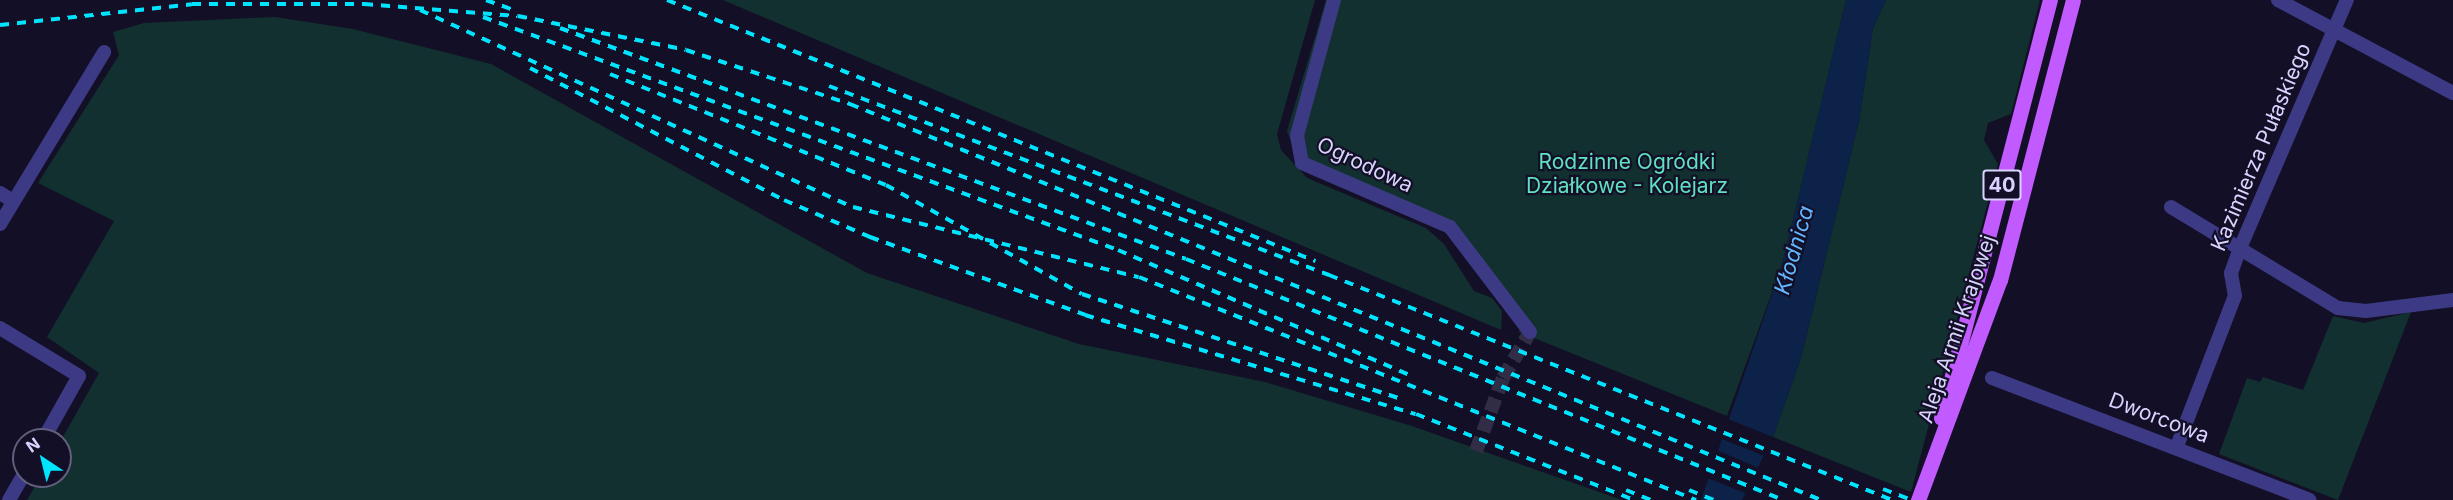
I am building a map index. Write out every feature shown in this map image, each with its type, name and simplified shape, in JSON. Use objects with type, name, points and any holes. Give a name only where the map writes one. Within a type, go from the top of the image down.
[{"type":"main road","name":"Aleja Armii Krajowej","points":[[1919,498],[2050,0]]},
{"type":"main road","name":"Aleja Armii Krajowej","points":[[1919,498],[2000,280],[2073,0]]},
{"type":"street","name":"Ogrodowa","points":[[1334,0],[1297,135],[1302,162],[1450,227],[1528,327]]},
{"type":"street","points":[[2277,0],[2453,93]]},
{"type":"street","name":"Kazimierza Pułaskiego","points":[[2177,446],[2235,296],[2230,273],[2347,0]]},
{"type":"street","points":[[0,224],[104,52]]},
{"type":"street","points":[[0,193],[14,201]]},
{"type":"street","points":[[2171,207],[2338,308],[2366,311],[2453,300]]},
{"type":"street","points":[[0,328],[79,376],[50,428]]},
{"type":"street","name":"Dworcowa","points":[[1992,378],[2177,446],[2309,500]]},
{"type":"green space","points":[[723,0],[1315,0],[1277,134],[1281,150],[1307,178],[1426,228],[1444,244],[1474,291],[1492,298],[1502,311],[1501,330]]},
{"type":"green space","name":"Rodzinne Ogródki Działkowe - Kolejarz","points":[[1326,0],[1846,0],[1782,265],[1727,416],[1519,332],[1520,319],[1450,224],[1298,161],[1287,131]]},
{"type":"green space","points":[[1886,0],[2040,0],[2011,114],[1988,123],[1984,140],[1998,164],[1911,492],[1773,437],[1801,358],[1859,121],[1873,28]]},
{"type":"green space","points":[[275,17],[353,29],[491,64],[867,273],[1079,344],[1265,382],[1412,426],[1622,500],[27,500],[34,488],[72,488],[72,428],[68,428],[99,373],[47,337],[114,221],[38,183],[119,55],[113,32],[144,23]]},
{"type":"green space","points":[[2411,312],[2338,500],[2219,454],[2247,378],[2260,382],[2263,377],[2303,390],[2333,316],[2364,323]]},
{"type":"water","name":"Kłodnica","points":[[1846,0],[1886,0],[1873,28],[1859,121],[1801,358],[1773,437],[1742,500],[1701,500],[1782,265]]},
{"type":"pier","points":[[1723,417],[1775,438],[1767,457],[1717,437]]},
{"type":"pier","points":[[1714,449],[1761,469],[1748,494],[1705,477]]},
{"type":"tunnel","points":[[1476,451],[1503,378],[1530,332]]},
{"type":"railway","points":[[486,0],[513,10]]},
{"type":"railway","points":[[667,0],[1315,261]]},
{"type":"railway","points":[[0,25],[192,4],[364,4],[518,16],[686,50],[850,104],[1821,500]]},
{"type":"railway","points":[[420,10],[853,207],[1139,277],[1696,500]]},
{"type":"railway","points":[[483,17],[1118,250],[1412,376]]},
{"type":"railway","points":[[560,28],[1186,259],[1783,500]]},
{"type":"railway","points":[[530,68],[784,200],[870,237],[1085,315],[1416,414],[1634,500]]},
{"type":"railway","points":[[610,74],[886,185],[1082,294],[1398,398]]},
{"type":"railway","points":[[829,86],[1329,275],[1892,500]]},
{"type":"railway","points":[[1883,489],[1912,500]]},
{"type":"railway","points":[[1626,490],[1651,500]]},
{"type":"railway","points":[[1689,490],[1714,500]]}]
